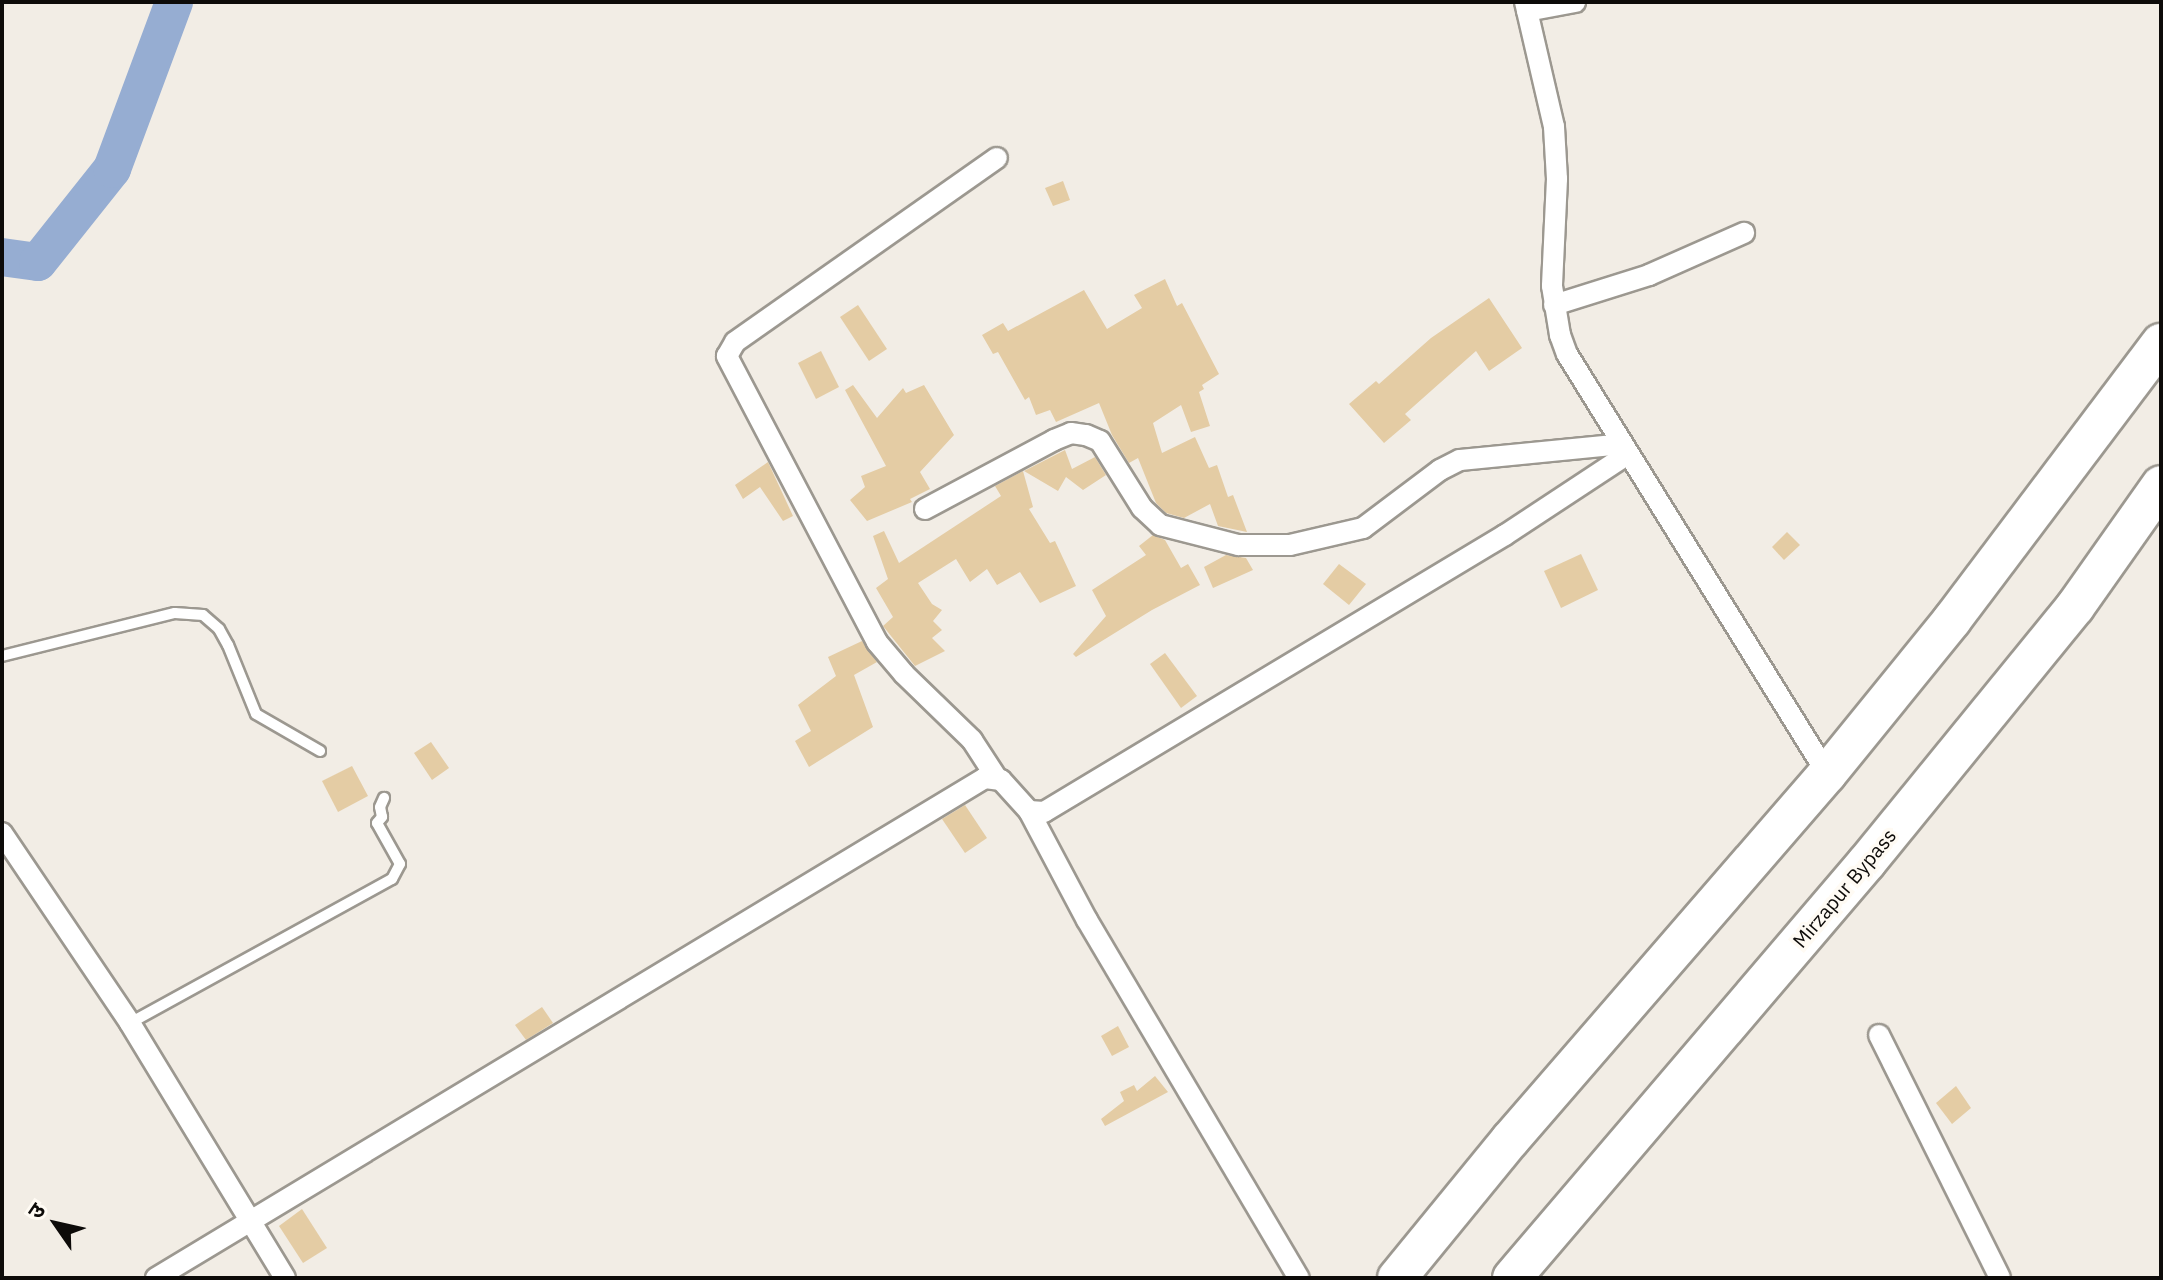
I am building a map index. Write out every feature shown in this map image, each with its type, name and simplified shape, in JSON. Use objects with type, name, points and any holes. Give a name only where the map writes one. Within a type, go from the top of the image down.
[{"type":"highway","points":[[1397,1278],[1510,1140],[1827,774],[1952,620],[2161,343]]},
{"type":"highway","name":"Mirzapur Bypass","points":[[1512,1278],[1867,862],[2075,607],[2161,485]]},
{"type":"street","points":[[1575,2],[1526,6],[1554,127],[1554,305],[1567,354],[1827,774]]},
{"type":"street","points":[[997,158],[735,342],[727,356],[877,642],[904,674],[972,740],[996,777],[1029,811],[1095,933],[1299,1278]]},
{"type":"street","points":[[1554,305],[1649,275],[1744,233]]},
{"type":"street","points":[[925,509],[1071,433],[1100,441],[1142,508],[1160,525],[1238,545],[1290,545],[1363,528],[1440,470],[1460,460],[1625,449]]},
{"type":"street","points":[[1029,811],[1044,812],[1505,535],[1625,449]]},
{"type":"street","points":[[156,1278],[985,778],[996,777]]},
{"type":"street","points":[[2,833],[130,1023],[248,1222],[285,1278]]},
{"type":"street","points":[[1879,1035],[2000,1278]]},
{"type":"lane","points":[[2,656],[175,613],[203,615],[219,629],[228,645],[256,714],[320,751]]},
{"type":"lane","points":[[130,1023],[392,879],[400,864],[377,823],[382,817],[380,807],[384,798]]},
{"type":"building","points":[[1063,181],[1070,200],[1053,206],[1045,188]]},
{"type":"building","points":[[1165,279],[1177,306],[1182,303],[1219,374],[1202,385],[1204,389],[1199,392],[1210,426],[1191,432],[1181,405],[1153,423],[1162,453],[1195,437],[1209,468],[1217,465],[1228,497],[1233,495],[1247,532],[1218,526],[1210,504],[1184,518],[1166,513],[1156,503],[1138,458],[1129,463],[1112,435],[1099,403],[1056,422],[1050,410],[1036,415],[1029,397],[1025,400],[998,352],[993,354],[982,335],[1003,323],[1008,331],[1084,290],[1107,329],[1142,308],[1134,295]]},
{"type":"building","points":[[1489,298],[1522,348],[1489,371],[1476,351],[1405,414],[1411,420],[1384,443],[1349,404],[1376,381],[1379,384],[1431,338]]},
{"type":"building","points":[[858,305],[887,349],[869,361],[840,317]]},
{"type":"building","points":[[821,351],[839,387],[816,399],[798,363]]},
{"type":"building","points":[[853,385],[877,418],[903,388],[906,393],[924,385],[954,435],[920,472],[930,489],[910,499],[912,502],[867,521],[850,500],[865,487],[861,476],[886,466],[845,390]]},
{"type":"building","points":[[1065,450],[1072,469],[1095,457],[1106,475],[1083,490],[1066,477],[1058,491],[1024,471]]},
{"type":"building","points":[[768,462],[793,516],[783,521],[760,487],[743,499],[735,485]]},
{"type":"building","points":[[1023,471],[1033,507],[1029,509],[1050,543],[1055,541],[1076,586],[1040,603],[1020,572],[997,585],[987,569],[970,582],[956,559],[918,583],[932,604],[942,610],[933,621],[942,630],[932,638],[945,651],[915,666],[883,626],[893,617],[876,588],[888,579],[873,536],[884,531],[899,563],[1001,496],[995,486]]},
{"type":"building","points":[[1787,532],[1800,545],[1784,560],[1772,547]]},
{"type":"building","points":[[1153,535],[1165,540],[1181,568],[1188,564],[1200,585],[1152,610],[1076,657],[1073,654],[1106,616],[1092,590],[1146,555],[1139,546]]},
{"type":"building","points":[[1581,554],[1598,590],[1561,608],[1544,571]]},
{"type":"building","points":[[1226,555],[1246,558],[1253,570],[1213,588],[1204,567]]},
{"type":"building","points":[[1339,564],[1366,584],[1349,605],[1323,584]]},
{"type":"building","points":[[862,641],[877,662],[854,675],[873,727],[809,767],[795,741],[811,731],[798,705],[836,676],[828,657]]},
{"type":"building","points":[[1165,653],[1197,696],[1181,708],[1150,664]]},
{"type":"building","points":[[431,742],[449,768],[432,780],[414,753]]},
{"type":"building","points":[[352,766],[368,796],[338,812],[322,781]]},
{"type":"building","points":[[965,805],[987,838],[965,853],[942,819]]},
{"type":"building","points":[[542,1007],[553,1023],[526,1040],[515,1025]]},
{"type":"building","points":[[1118,1026],[1129,1047],[1112,1056],[1101,1036]]},
{"type":"building","points":[[1155,1076],[1168,1092],[1105,1126],[1101,1119],[1124,1101],[1120,1092],[1134,1085],[1137,1091]]},
{"type":"building","points":[[1956,1086],[1971,1108],[1952,1124],[1936,1103]]},
{"type":"building","points":[[302,1209],[327,1248],[303,1263],[279,1226]]},
{"type":"waterway","points":[[2,257],[38,262],[112,169],[174,2]]}]
